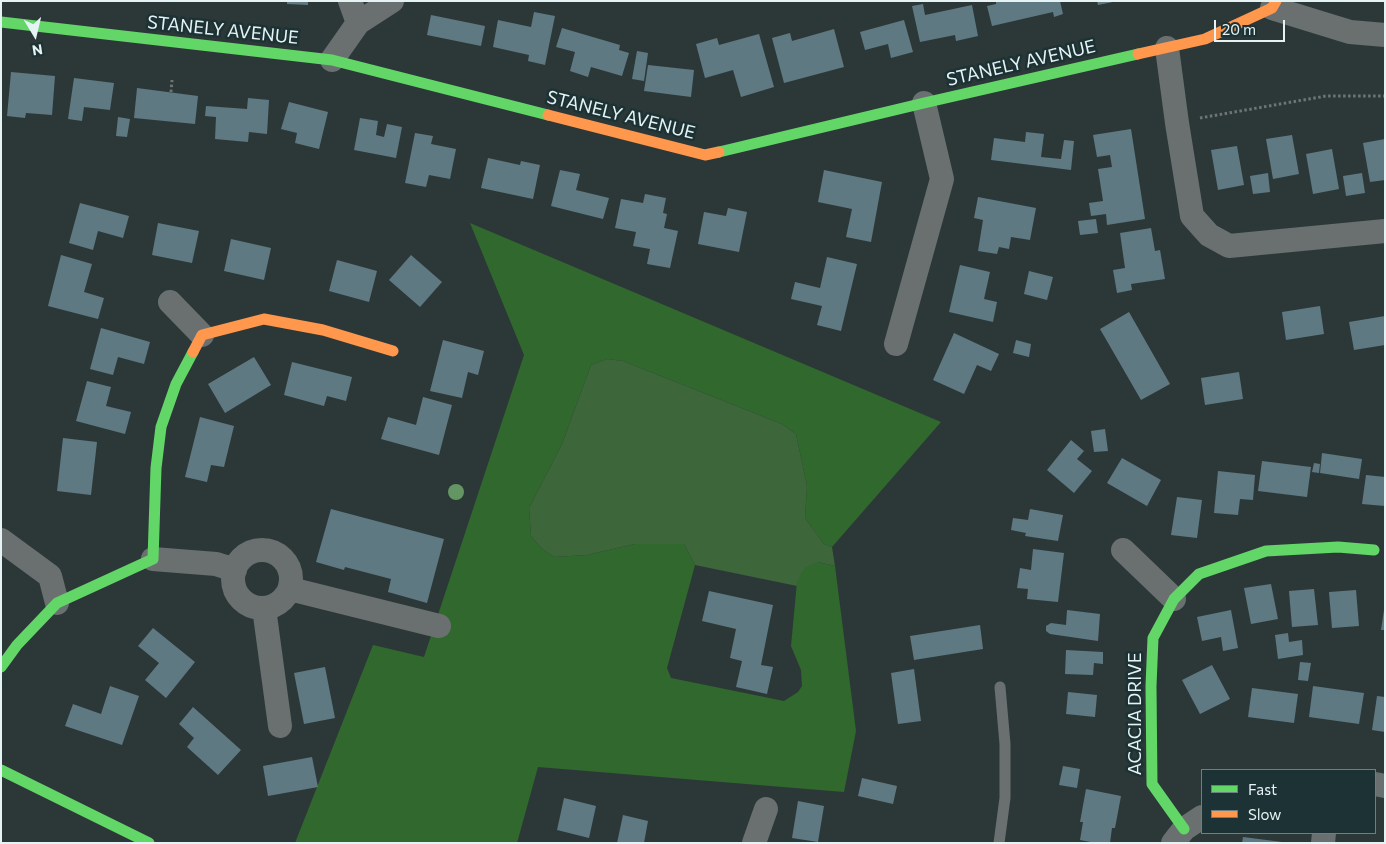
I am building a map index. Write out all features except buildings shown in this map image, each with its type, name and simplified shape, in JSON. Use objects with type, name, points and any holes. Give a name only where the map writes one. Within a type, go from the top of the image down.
[{"type":"street","points":[[332,60],[354,12],[392,1]]},
{"type":"street","points":[[1274,5],[1350,32],[1385,35]]},
{"type":"street","name":"STANELY AVENUE","points":[[1,22],[332,60],[705,155],[1205,39],[1274,5]]},
{"type":"street","points":[[1167,48],[1192,216],[1209,235],[1229,246],[1385,231]]},
{"type":"street","points":[[896,344],[942,179],[924,103]]},
{"type":"street","points":[[170,302],[202,335]]},
{"type":"street","points":[[153,559],[156,468],[161,427],[176,384],[202,335],[264,319],[322,330],[393,351]]},
{"type":"street","points":[[1,540],[50,576],[57,603]]},
{"type":"street","name":"ACACIA DRIVE","points":[[1186,829],[1152,784],[1150,686],[1153,638],[1174,599],[1199,574],[1266,551],[1338,547],[1374,550]]},
{"type":"street","points":[[1123,550],[1174,599]]},
{"type":"street","points":[[268,551],[278,555],[285,562],[290,571],[290,589],[282,601],[273,606],[264,608],[248,605],[240,599],[235,590],[233,580],[235,570],[243,557],[252,552],[268,551]]},
{"type":"street","points":[[1,667],[17,645],[57,603],[153,559],[216,564],[235,570]]},
{"type":"street","points":[[290,589],[439,626]]},
{"type":"street","points":[[264,608],[280,726]]},
{"type":"street","points":[[1,770],[149,843]]},
{"type":"street","points":[[754,843],[766,809]]},
{"type":"lane","points":[[999,843],[1005,798],[1005,744],[1000,687]]},
{"type":"path","points":[[171,92],[172,80]]},
{"type":"path","points":[[1177,122],[1326,96],[1385,96]]},
{"type":"green space","points":[[470,223],[941,422],[832,547],[824,544],[805,518],[807,486],[796,434],[782,424],[623,361],[607,359],[591,365],[562,444],[529,508],[531,536],[541,548],[554,557],[587,555],[635,544],[684,544],[695,565],[667,668],[671,678],[784,701],[798,692],[802,686],[801,670],[791,646],[797,582],[804,568],[818,562],[835,566],[856,731],[844,792],[538,767],[517,843],[295,843],[373,645],[424,657],[524,355]]},
{"type":"green space","points":[[607,359],[623,361],[782,424],[796,434],[807,486],[805,518],[824,544],[832,547],[835,566],[818,562],[797,582],[797,586],[695,565],[684,544],[635,544],[587,555],[554,557],[541,548],[531,536],[529,508],[562,444],[591,365]]},
{"type":"traffic: fast","points":[[1,22],[332,60],[548,115]]},
{"type":"traffic: fast","points":[[719,152],[1138,54]]},
{"type":"traffic: fast","points":[[1,667],[17,645],[57,603],[153,559],[156,468],[161,427],[176,384],[193,352]]},
{"type":"traffic: fast","points":[[1184,829],[1152,784],[1151,686],[1153,638],[1174,599],[1199,574],[1266,551],[1338,547],[1374,550]]},
{"type":"traffic: fast","points":[[1,770],[149,843]]},
{"type":"traffic: slow","points":[[1138,54],[1205,39],[1272,8],[1276,1]]},
{"type":"traffic: slow","points":[[548,115],[705,155],[719,152]]},
{"type":"traffic: slow","points":[[193,352],[202,335],[264,319],[323,330],[393,351]]}]
